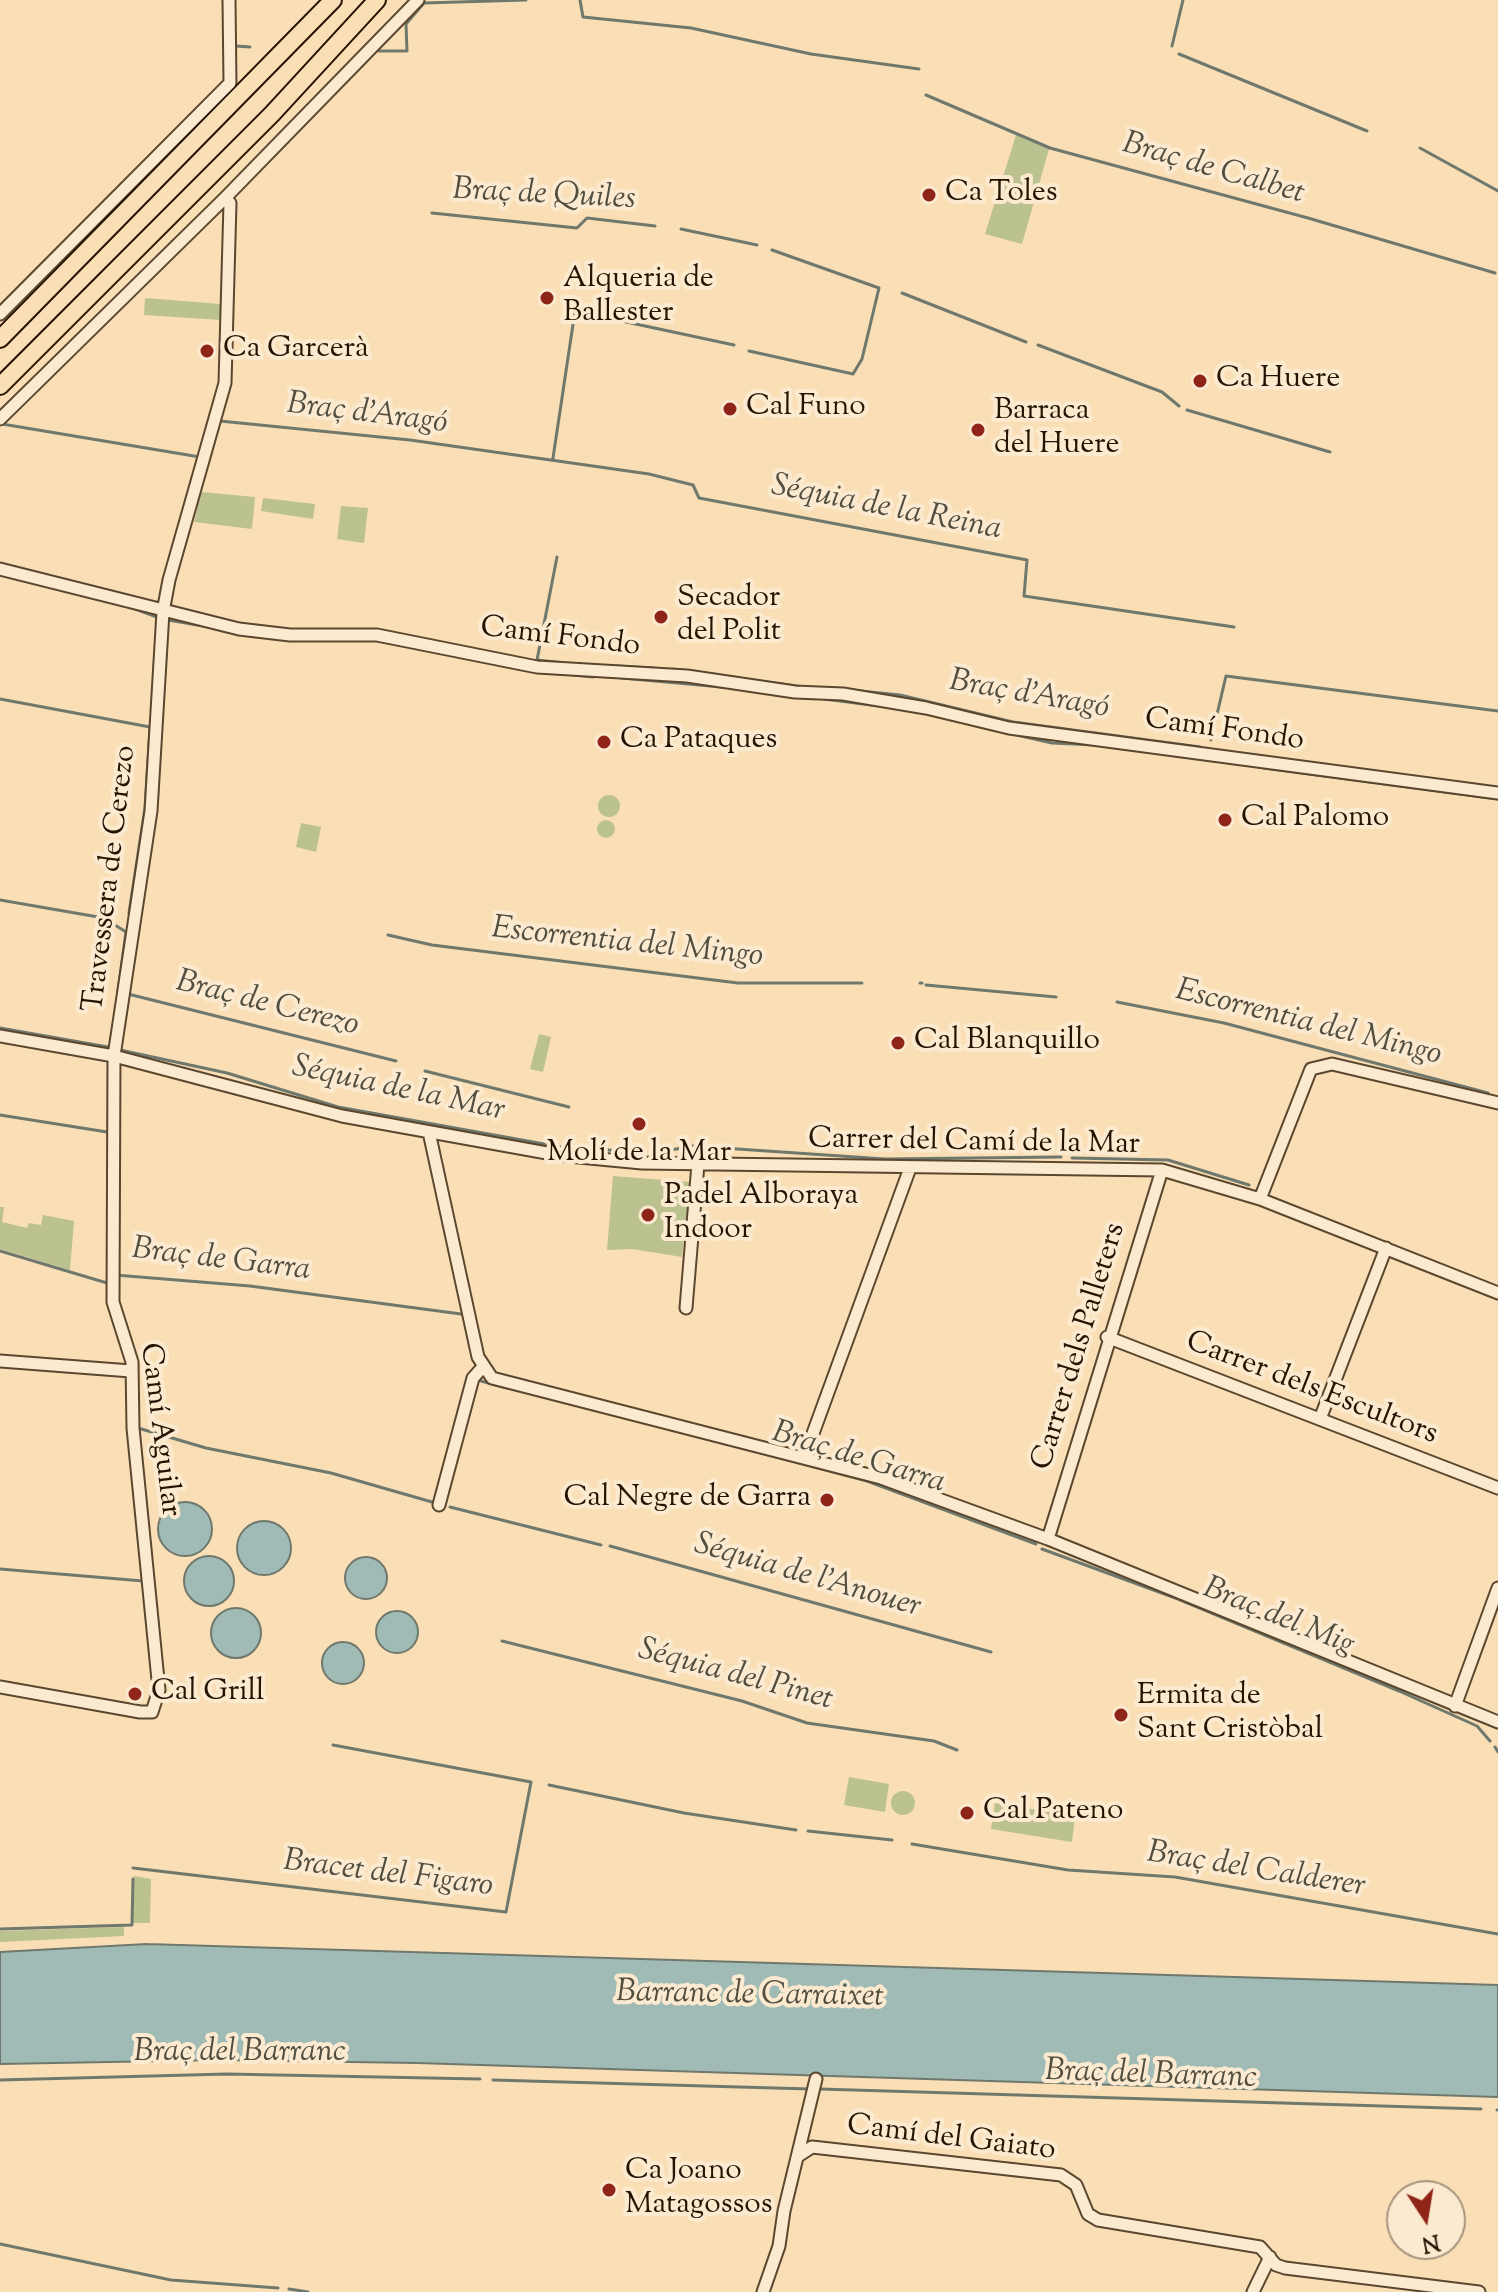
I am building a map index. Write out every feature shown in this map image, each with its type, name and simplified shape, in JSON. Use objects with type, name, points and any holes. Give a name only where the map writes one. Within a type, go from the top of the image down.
[{"type":"highway","points":[[0,339],[333,0]]},
{"type":"highway","points":[[0,386],[272,114],[377,0]]},
{"type":"street","points":[[0,314],[230,83],[229,0]]},
{"type":"street","points":[[0,419],[225,198],[418,0]]},
{"type":"street","name":"Travessera de Cerezo","points":[[114,1056],[151,811],[163,612],[169,580],[225,383],[230,203],[225,198]]},
{"type":"street","name":"Camí Fondo","points":[[0,569],[83,587],[163,612],[239,629],[290,635],[377,635],[537,667],[687,676],[795,692],[843,694],[926,708],[1009,728],[1498,793]]},
{"type":"street","name":"Carrer del Camí de la Mar","points":[[0,1036],[114,1056],[342,1116],[558,1155],[698,1164],[1162,1170],[1260,1199],[1498,1293]]},
{"type":"street","name":"Camí Aguilar","points":[[0,1687],[152,1712],[159,1690],[132,1362],[113,1302],[114,1056]]},
{"type":"street","points":[[1260,1199],[1311,1069],[1332,1064],[1498,1103]]},
{"type":"street","points":[[429,1132],[482,1368],[492,1378],[881,1478],[1048,1539],[1498,1722]]},
{"type":"street","points":[[686,1308],[698,1164]]},
{"type":"street","points":[[804,1458],[910,1168]]},
{"type":"street","name":"Carrer dels Palleters","points":[[1048,1539],[1107,1337],[1162,1170]]},
{"type":"street","points":[[1320,1419],[1386,1248]]},
{"type":"street","name":"Carrer dels Escultors","points":[[1107,1337],[1498,1488]]},
{"type":"street","points":[[0,1361],[131,1371]]},
{"type":"street","points":[[439,1505],[473,1378],[482,1368]]},
{"type":"street","points":[[1455,1706],[1498,1588]]},
{"type":"street","name":"Camí del Gaiato","points":[[763,2292],[779,2246],[798,2156],[807,2144],[816,2079]]},
{"type":"street","name":"Camí del Gaiato","points":[[807,2144],[1061,2175],[1076,2185],[1088,2214],[1098,2220],[1260,2247],[1285,2268],[1479,2292]]},
{"type":"street","points":[[1253,2292],[1270,2257]]},
{"type":"green space","points":[[1016,135],[1049,149],[1022,244],[985,234]]},
{"type":"green space","points":[[145,298],[221,304],[221,320],[144,315]]},
{"type":"green space","points":[[201,492],[255,497],[252,529],[194,522]]},
{"type":"green space","points":[[263,498],[315,504],[313,519],[261,511]]},
{"type":"green space","points":[[341,506],[368,508],[364,543],[337,539]]},
{"type":"green space","points":[[609,795],[617,798],[620,806],[617,814],[609,817],[601,814],[598,806],[601,798]]},
{"type":"green space","points":[[606,820],[615,829],[606,838],[597,829]]},
{"type":"green space","points":[[301,823],[321,827],[316,852],[296,847]]},
{"type":"green space","points":[[539,1034],[551,1037],[543,1072],[530,1069]]},
{"type":"green space","name":"Padel Alboraya Indoor","points":[[613,1176],[690,1182],[682,1257],[632,1249],[607,1250]]},
{"type":"green space","points":[[0,1207],[4,1207],[2,1222],[27,1228],[29,1223],[41,1225],[43,1215],[74,1221],[70,1270],[0,1249]]},
{"type":"green space","points":[[849,1777],[889,1784],[885,1812],[844,1805]]},
{"type":"green space","points":[[903,1791],[912,1794],[915,1803],[912,1812],[903,1815],[894,1812],[891,1803],[894,1794]]},
{"type":"green space","points":[[995,1803],[1075,1816],[1072,1842],[991,1829]]},
{"type":"green space","points":[[134,1876],[151,1879],[150,1923],[133,1923]]},
{"type":"green space","points":[[124,1927],[124,1936],[0,1942],[0,1931]]},
{"type":"water","points":[[185,1502],[204,1510],[212,1529],[204,1548],[185,1556],[166,1548],[158,1529],[166,1510]]},
{"type":"water","points":[[264,1521],[283,1529],[291,1548],[283,1567],[264,1575],[245,1567],[237,1548],[245,1529]]},
{"type":"water","points":[[209,1556],[227,1563],[234,1581],[227,1599],[209,1606],[191,1599],[184,1581],[191,1563]]},
{"type":"water","points":[[366,1557],[381,1563],[387,1578],[381,1593],[366,1599],[351,1593],[345,1578],[351,1563]]},
{"type":"water","points":[[236,1608],[254,1615],[261,1633],[254,1651],[236,1658],[218,1651],[211,1633],[218,1615]]},
{"type":"water","points":[[397,1611],[412,1617],[418,1632],[412,1647],[397,1653],[382,1647],[376,1632],[382,1617]]},
{"type":"water","points":[[343,1642],[358,1648],[364,1663],[358,1678],[343,1684],[328,1678],[322,1663],[328,1648]]},
{"type":"water","name":"Barranc de Carraixet","points":[[147,1944],[1498,1985],[1498,2097],[417,2063],[218,2060],[0,2064],[0,1952]]},
{"type":"waterway","points":[[379,51],[407,51],[406,24],[424,3],[526,0]]},
{"type":"waterway","points":[[580,0],[583,17],[691,28],[811,54],[919,69]]},
{"type":"waterway","points":[[1172,46],[1183,0]]},
{"type":"waterway","points":[[236,46],[250,47]]},
{"type":"waterway","points":[[1179,54],[1367,131]]},
{"type":"waterway","name":"Braç de Calbet","points":[[926,95],[1050,148],[1495,273]]},
{"type":"waterway","points":[[1420,148],[1498,191]]},
{"type":"waterway","name":"Braç de Quiles","points":[[432,213],[577,228],[587,218],[655,226]]},
{"type":"waterway","name":"Braç de Quiles","points":[[681,229],[757,245]]},
{"type":"waterway","points":[[749,351],[853,374],[862,359],[879,288],[772,250]]},
{"type":"waterway","points":[[902,293],[1026,342]]},
{"type":"waterway","points":[[553,458],[575,311],[734,345]]},
{"type":"waterway","points":[[1038,345],[1162,392],[1179,406]]},
{"type":"waterway","points":[[1187,410],[1330,452]]},
{"type":"waterway","name":"Séquia de la Reina","points":[[208,458],[220,421],[410,440],[649,474],[693,485],[699,498],[1027,560],[1024,596],[1234,627]]},
{"type":"waterway","name":"Braç d'Aragó","points":[[2,424],[200,457]]},
{"type":"waterway","name":"Braç d'Aragó","points":[[557,557],[537,660],[565,663]]},
{"type":"waterway","points":[[127,606],[157,617]]},
{"type":"waterway","points":[[168,620],[273,638]]},
{"type":"waterway","points":[[305,640],[357,640]]},
{"type":"waterway","points":[[373,640],[389,643]]},
{"type":"waterway","name":"Braç d'Aragó","points":[[617,666],[653,668]]},
{"type":"waterway","name":"Braç d'Aragó","points":[[672,669],[804,687]]},
{"type":"waterway","points":[[565,674],[593,677]]},
{"type":"waterway","name":"Braç d'Aragó","points":[[1211,740],[1226,676],[1498,711]]},
{"type":"waterway","points":[[622,678],[721,687]]},
{"type":"waterway","name":"Braç d'Aragó","points":[[851,690],[900,695],[1013,722],[1200,747]]},
{"type":"waterway","points":[[770,694],[780,695]]},
{"type":"waterway","name":"Escorrentia del Mingo","points":[[0,699],[150,727],[145,808],[129,913]]},
{"type":"waterway","points":[[824,699],[879,706]]},
{"type":"waterway","points":[[977,726],[1052,743],[1096,745]]},
{"type":"waterway","points":[[1234,763],[1254,766]]},
{"type":"waterway","points":[[1264,768],[1498,799]]},
{"type":"waterway","name":"Braç de Cerezo","points":[[0,900],[104,918],[126,932],[118,991]]},
{"type":"waterway","name":"Escorrentia del Mingo","points":[[388,935],[432,945],[738,983],[862,983]]},
{"type":"waterway","name":"Escorrentia del Mingo","points":[[926,985],[1056,997]]},
{"type":"waterway","name":"Braç de Cerezo","points":[[128,994],[396,1061]]},
{"type":"waterway","name":"Escorrentia del Mingo","points":[[1117,1002],[1224,1023],[1488,1093]]},
{"type":"waterway","name":"Séquia de la Mar","points":[[0,1028],[108,1047]]},
{"type":"waterway","name":"Séquia de la Mar","points":[[120,1050],[227,1073],[338,1107],[561,1147],[623,1151]]},
{"type":"waterway","name":"Braç de Cerezo","points":[[425,1071],[569,1107]]},
{"type":"waterway","name":"Braç de Garra","points":[[0,1115],[107,1132]]},
{"type":"waterway","name":"Séquia de la Mar","points":[[660,1152],[693,1146],[885,1159],[1061,1157]]},
{"type":"waterway","name":"Séquia de la Mar","points":[[1072,1158],[1168,1160],[1249,1185]]},
{"type":"waterway","points":[[0,1251],[107,1283]]},
{"type":"waterway","name":"Braç de Garra","points":[[115,1275],[250,1286],[461,1314]]},
{"type":"waterway","name":"Braç de Garra","points":[[481,1381],[507,1388]]},
{"type":"waterway","name":"Séquia de l'Anouer","points":[[138,1428],[206,1448],[331,1473],[432,1502]]},
{"type":"waterway","name":"Braç de Garra","points":[[758,1452],[867,1481],[1036,1544]]},
{"type":"waterway","name":"Séquia de l'Anouer","points":[[450,1507],[601,1545]]},
{"type":"waterway","name":"Séquia de l'Anouer","points":[[610,1546],[991,1652]]},
{"type":"waterway","name":"Braç del Mig","points":[[1042,1549],[1178,1599],[1399,1691],[1477,1726],[1490,1741]]},
{"type":"waterway","name":"Séquia del Pinet","points":[[0,1569],[143,1581]]},
{"type":"waterway","name":"Séquia del Pinet","points":[[502,1641],[742,1701],[807,1723],[934,1741],[957,1750]]},
{"type":"waterway","name":"Bracet del Figaro","points":[[133,1868],[506,1912],[531,1782],[333,1745]]},
{"type":"waterway","name":"Braç del Mig","points":[[1495,1747],[1498,1752]]},
{"type":"waterway","name":"Braç del Calderer","points":[[549,1785],[684,1813],[796,1830]]},
{"type":"waterway","name":"Braç del Calderer","points":[[808,1831],[892,1840]]},
{"type":"waterway","name":"Braç del Calderer","points":[[912,1844],[1068,1870],[1175,1877],[1498,1934]]},
{"type":"waterway","name":"Bracet del Figaro","points":[[0,1929],[132,1925],[133,1879]]},
{"type":"waterway","name":"Braç del Barranc","points":[[0,2080],[227,2074],[480,2079]]},
{"type":"waterway","name":"Braç del Barranc","points":[[493,2080],[810,2089]]},
{"type":"waterway","name":"Braç del Barranc","points":[[820,2089],[1481,2109]]},
{"type":"waterway","points":[[0,2244],[171,2280],[278,2288]]},
{"type":"waterway","points":[[289,2289],[308,2292]]},
{"type":"place","name":"Ca Toles","points":[[929,195]]},
{"type":"place","name":"Alqueria de Ballester","points":[[547,298]]},
{"type":"place","name":"Ca Garcerà","points":[[207,351]]},
{"type":"place","name":"Ca Huere","points":[[1200,381]]},
{"type":"place","name":"Cal Funo","points":[[730,409]]},
{"type":"place","name":"Barraca del Huere","points":[[978,430]]},
{"type":"place","name":"Secador del Polit","points":[[661,617]]},
{"type":"place","name":"Ca Pataques","points":[[604,742]]},
{"type":"place","name":"Cal Palomo","points":[[1225,820]]},
{"type":"place","name":"Cal Blanquillo","points":[[898,1043]]},
{"type":"place","name":"Molí de la Mar","points":[[639,1124]]},
{"type":"place","name":"Padel Alboraya Indoor","points":[[648,1215]]},
{"type":"place","name":"Cal Negre de Garra","points":[[827,1500]]},
{"type":"place","name":"Cal Grill","points":[[135,1694]]},
{"type":"place","name":"Ermita de Sant Cristòbal","points":[[1121,1715]]},
{"type":"place","name":"Cal Pateno","points":[[967,1813]]},
{"type":"place","name":"Ca Joano Matagossos","points":[[609,2190]]}]
